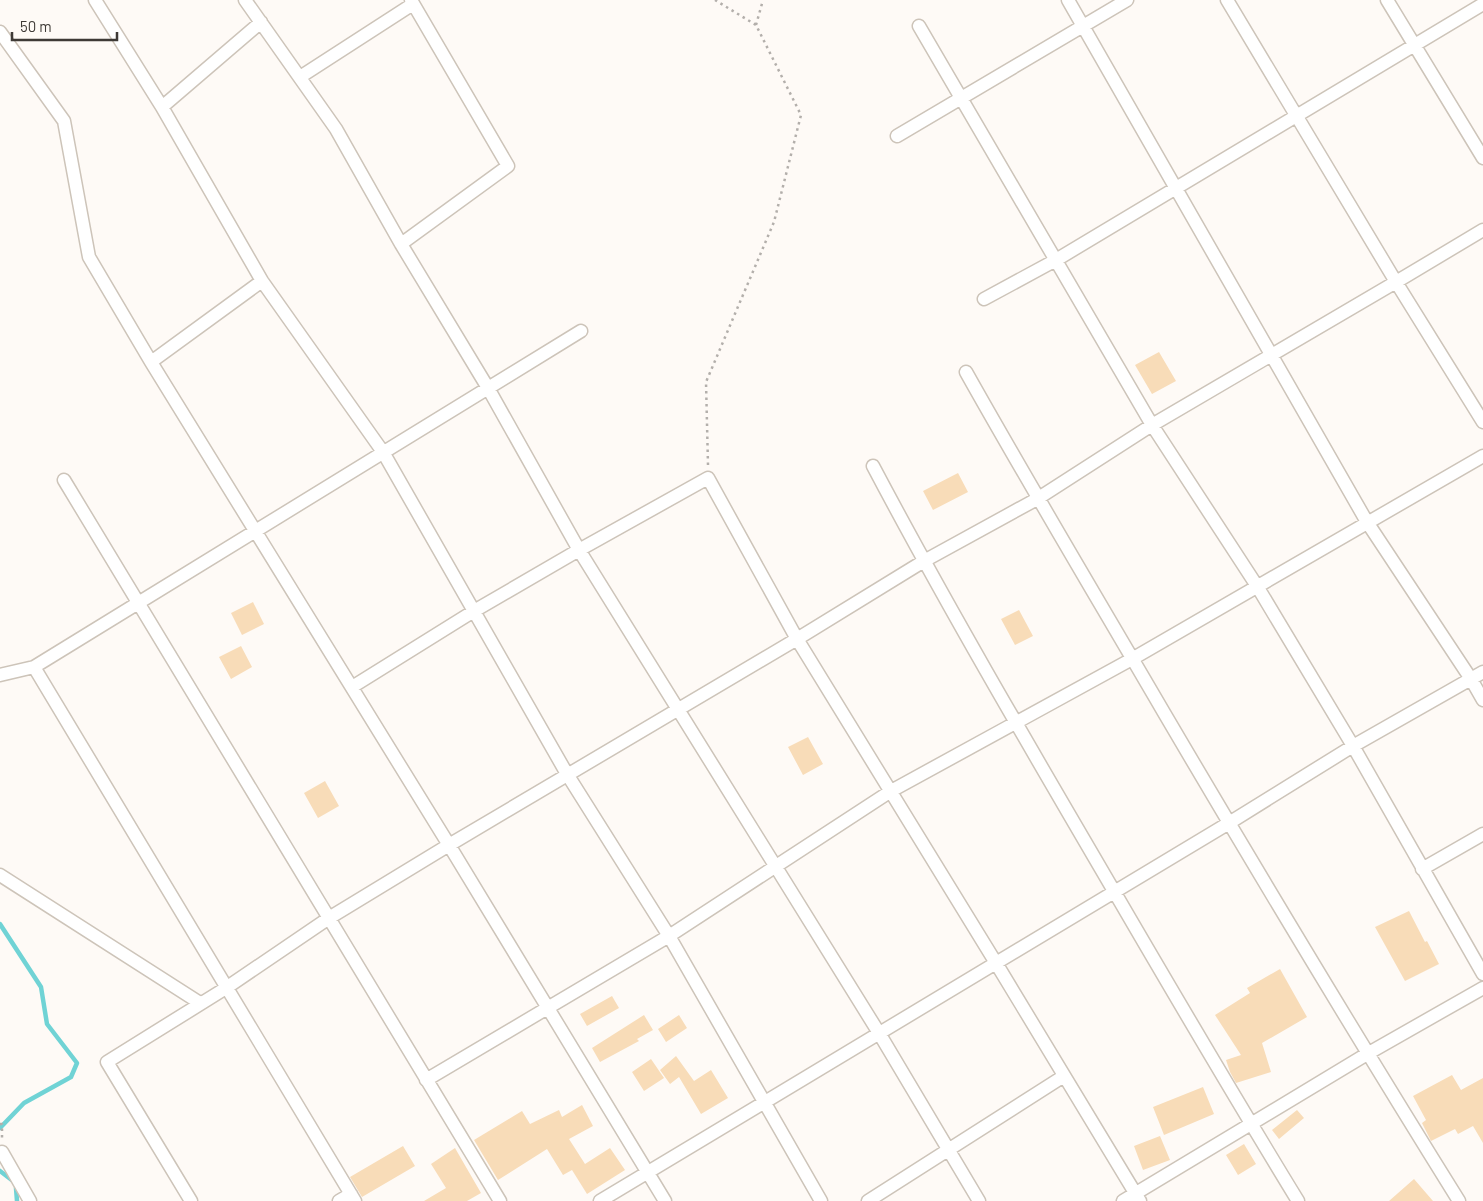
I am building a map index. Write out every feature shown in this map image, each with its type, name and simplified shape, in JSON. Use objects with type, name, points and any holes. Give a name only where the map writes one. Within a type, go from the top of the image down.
[{"type":"street","points":[[95,0],[162,107],[262,281],[383,452],[567,774],[669,936],[821,1201]]},
{"type":"street","points":[[245,0],[336,129],[401,244],[488,388],[578,550],[879,1033],[979,1201]]},
{"type":"street","points":[[1068,0],[1368,522],[1472,679],[1483,700]]},
{"type":"street","points":[[897,136],[1127,0]]},
{"type":"street","points":[[1227,0],[1396,282],[1483,422]]},
{"type":"street","points":[[1387,0],[1483,158]]},
{"type":"street","points":[[300,77],[412,2],[508,166],[401,244]]},
{"type":"street","points":[[984,299],[1056,260],[1483,4]]},
{"type":"street","points":[[162,107],[261,22]]},
{"type":"street","points":[[919,26],[1152,425],[1257,586],[1353,746],[1483,974]]},
{"type":"street","points":[[0,32],[64,121],[89,256],[151,362],[449,845],[665,1201]]},
{"type":"street","points":[[191,1201],[107,1062],[226,988],[329,918],[449,845],[676,708],[1037,498],[1152,425],[1483,230]]},
{"type":"street","points":[[151,362],[262,281]]},
{"type":"street","points":[[0,675],[34,668],[581,330]]},
{"type":"street","points":[[966,372],[1037,498],[1229,823],[1367,1054],[1459,1201]]},
{"type":"street","points":[[426,1080],[669,936],[890,791],[1132,659],[1483,456]]},
{"type":"street","points":[[873,466],[924,562],[1015,723],[1298,1201]]},
{"type":"street","points":[[352,687],[474,611],[578,550],[708,478],[796,639],[1138,1197]]},
{"type":"street","points":[[64,480],[500,1201]]},
{"type":"street","points":[[34,668],[353,1198],[339,1201]]},
{"type":"street","points":[[600,1201],[1229,823],[1353,746],[1483,672]]},
{"type":"street","points":[[1422,869],[1483,834]]},
{"type":"street","points":[[0,875],[200,1003]]},
{"type":"street","points":[[1123,1201],[1138,1197],[1251,1124],[1367,1054],[1483,988]]},
{"type":"street","points":[[868,1201],[1064,1076]]},
{"type":"street","points":[[2,1152],[30,1201]]},
{"type":"path","points":[[708,478],[706,382],[774,222],[802,115],[756,26],[715,0]]},
{"type":"path","points":[[756,26],[763,0]]},
{"type":"path","points":[[0,1124],[2,1124],[2,1152]]},
{"type":"building","points":[[1159,352],[1176,381],[1152,394],[1135,365]]},
{"type":"building","points":[[958,473],[968,492],[933,510],[923,491]]},
{"type":"building","points":[[253,602],[264,624],[242,635],[231,613]]},
{"type":"building","points":[[1019,610],[1033,636],[1015,645],[1001,619]]},
{"type":"building","points":[[241,646],[252,667],[231,679],[219,657]]},
{"type":"building","points":[[808,737],[823,764],[803,775],[788,747]]},
{"type":"building","points":[[325,781],[339,806],[318,818],[304,793]]},
{"type":"building","points":[[1409,911],[1439,964],[1405,981],[1375,927]]},
{"type":"building","points":[[1280,969],[1307,1017],[1262,1043],[1271,1072],[1236,1083],[1226,1060],[1241,1055],[1215,1015],[1250,993],[1247,988]]},
{"type":"building","points":[[612,996],[619,1008],[587,1026],[580,1014]]},
{"type":"building","points":[[644,1015],[653,1030],[637,1039],[639,1041],[600,1062],[592,1048]]},
{"type":"building","points":[[679,1015],[687,1028],[666,1042],[658,1029]]},
{"type":"building","points":[[676,1056],[694,1081],[711,1070],[728,1098],[701,1114],[679,1077],[670,1084],[660,1070]]},
{"type":"building","points":[[651,1059],[664,1078],[644,1091],[632,1072]]},
{"type":"building","points":[[1452,1075],[1461,1090],[1483,1078],[1483,1143],[1473,1126],[1458,1134],[1455,1129],[1431,1141],[1422,1123],[1426,1120],[1413,1096]]},
{"type":"building","points":[[1203,1087],[1214,1114],[1164,1135],[1153,1107]]},
{"type":"building","points":[[582,1105],[593,1126],[569,1139],[585,1164],[610,1148],[625,1170],[587,1194],[572,1170],[563,1175],[547,1149],[498,1180],[474,1140],[522,1111],[530,1124],[559,1110],[562,1117]]},
{"type":"building","points":[[1297,1110],[1304,1118],[1279,1139],[1272,1130]]},
{"type":"building","points":[[1160,1136],[1170,1160],[1143,1170],[1134,1146]]},
{"type":"building","points":[[1244,1144],[1256,1164],[1238,1175],[1226,1155]]},
{"type":"building","points":[[403,1146],[415,1166],[362,1197],[350,1177]]},
{"type":"building","points":[[455,1148],[481,1193],[467,1201],[424,1201],[446,1188],[431,1164]]},
{"type":"building","points":[[1414,1179],[1433,1201],[1389,1201]]},
{"type":"waterway","points":[[0,924],[41,987],[47,1024],[77,1063],[71,1077],[24,1103],[0,1128]]},
{"type":"waterway","points":[[0,1171],[13,1181]]},
{"type":"waterway","points":[[16,1188],[17,1201]]}]
